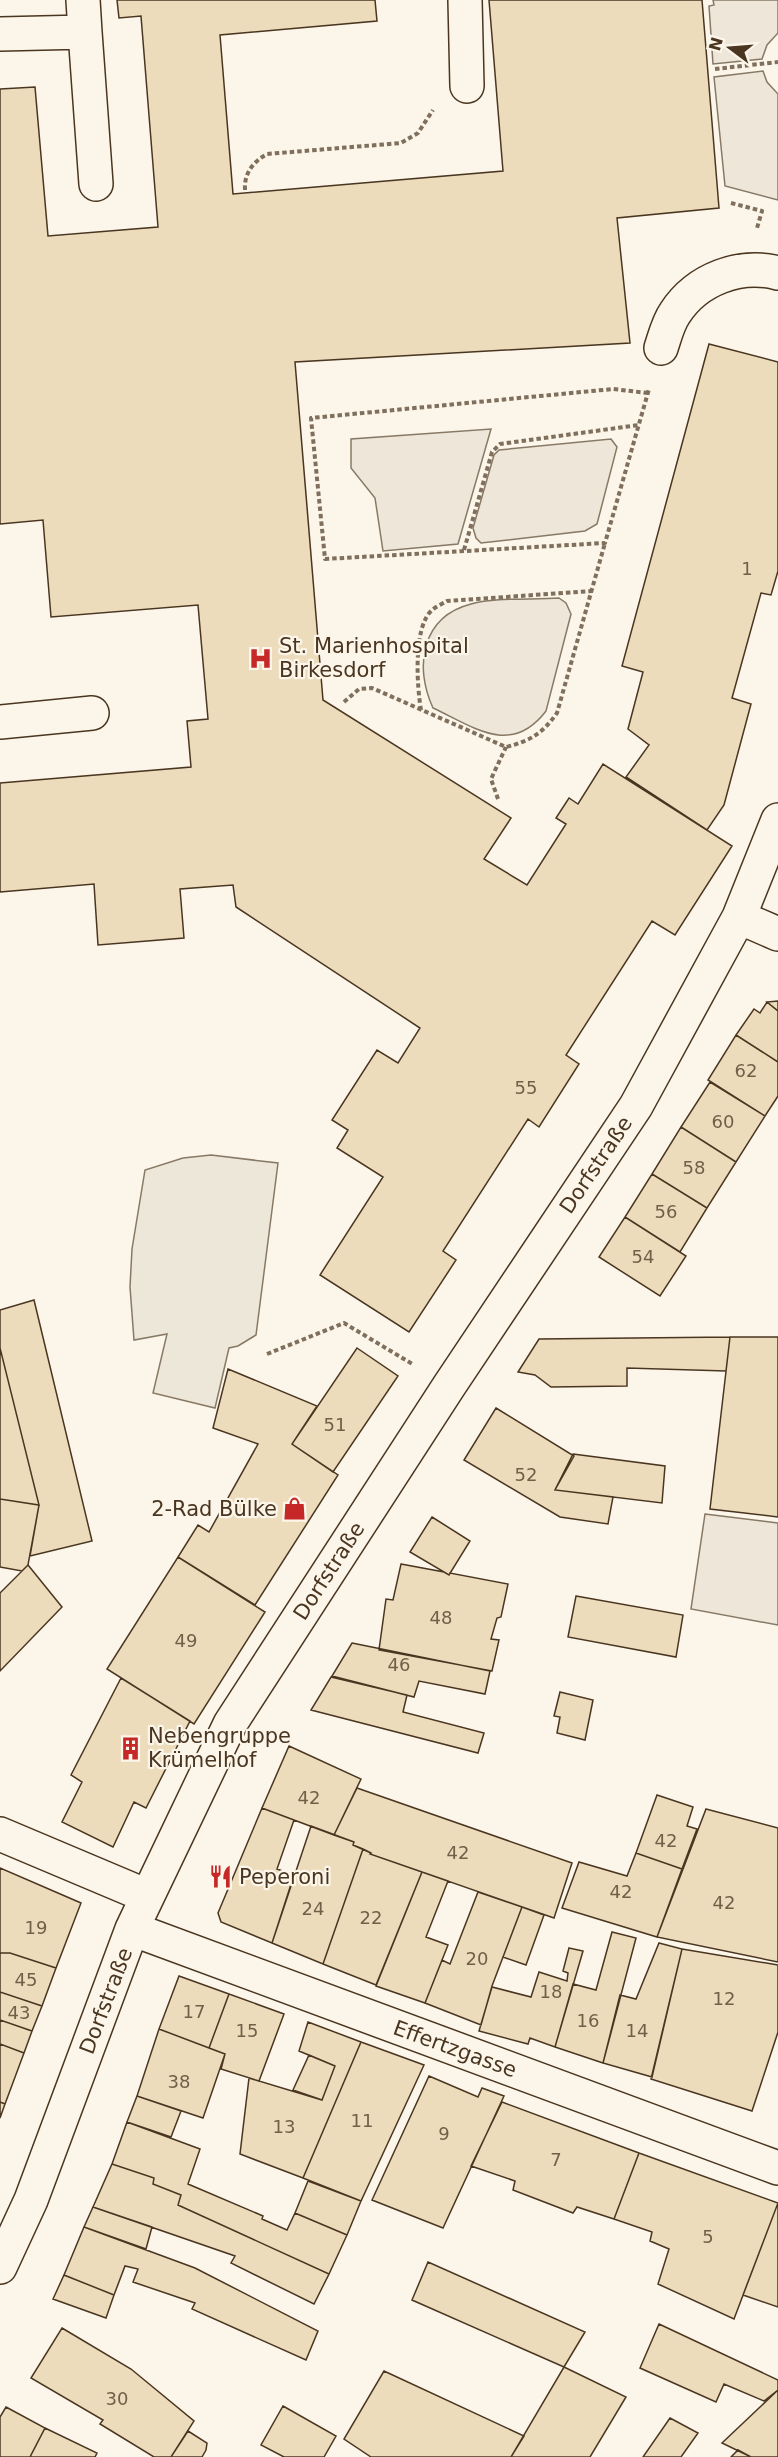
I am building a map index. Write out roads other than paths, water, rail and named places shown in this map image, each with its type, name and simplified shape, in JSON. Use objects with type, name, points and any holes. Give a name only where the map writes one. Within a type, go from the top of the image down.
[{"type":"street","points":[[83,0],[96,184]]},
{"type":"street","points":[[465,0],[467,86]]},
{"type":"street","points":[[0,34],[85,32]]},
{"type":"street","points":[[661,348],[680,306],[687,297],[713,279],[746,269],[761,269],[778,273]]},
{"type":"street","points":[[0,722],[92,713]]},
{"type":"street","name":"Dorfstraße","points":[[0,2267],[31,2200],[132,1929],[230,1724],[449,1386],[636,1106],[739,917],[778,820]]},
{"type":"street","points":[[739,917],[778,934]]},
{"type":"street","points":[[0,1834],[147,1896]]},
{"type":"street","name":"Effertzgasse","points":[[132,1929],[778,2168]]},
{"type":"place","name":"St. Marienhospital Birkesdorf","points":[[261,658]]},
{"type":"place","name":"2-Rad Bülke","points":[[295,1509]]},
{"type":"place","name":"Nebengruppe Krümelhof","points":[[130,1748]]},
{"type":"place","name":"Peperoni","points":[[221,1877]]}]
